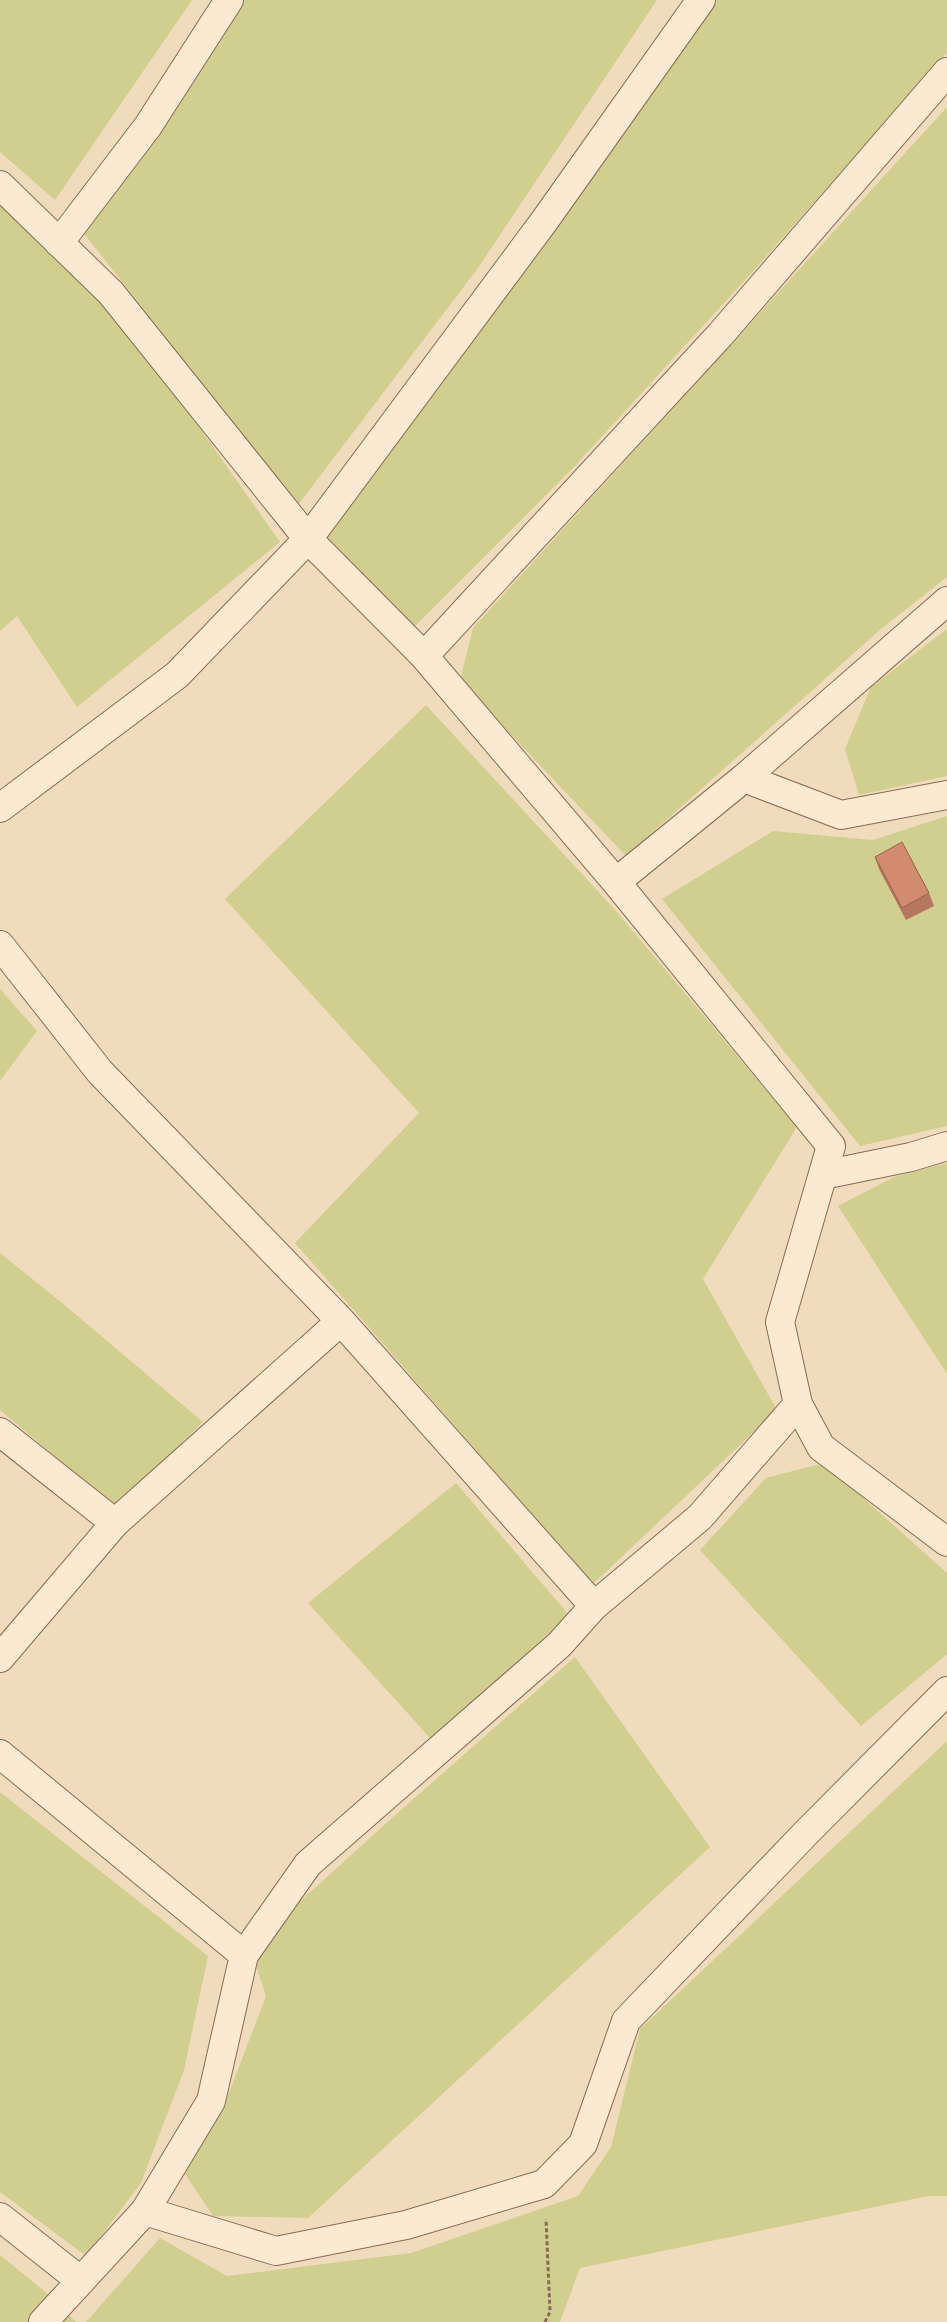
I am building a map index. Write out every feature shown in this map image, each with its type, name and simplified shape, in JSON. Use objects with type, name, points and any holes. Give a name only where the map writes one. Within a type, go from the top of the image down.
[{"type":"lane","points":[[60,243],[148,126],[229,0]]},
{"type":"lane","points":[[0,808],[177,675],[308,538],[545,220],[701,0]]},
{"type":"lane","points":[[424,656],[720,336],[947,72]]},
{"type":"lane","points":[[0,185],[111,293],[308,538],[424,656],[616,882],[831,1146],[780,1322],[798,1404],[822,1447],[947,1542]]},
{"type":"lane","points":[[616,882],[744,778],[947,601]]},
{"type":"lane","points":[[744,778],[841,815],[947,795]]},
{"type":"lane","points":[[0,945],[100,1072],[341,1321],[594,1606]]},
{"type":"lane","points":[[823,1176],[911,1158],[947,1146]]},
{"type":"lane","points":[[0,1658],[115,1523],[341,1321]]},
{"type":"lane","points":[[43,2322],[145,2211],[211,2101],[244,1955],[308,1864],[559,1645],[594,1606],[700,1517],[798,1404]]},
{"type":"lane","points":[[0,1432],[115,1523]]},
{"type":"lane","points":[[145,2211],[276,2251],[406,2225],[544,2184],[583,2144],[626,2021],[804,1835],[947,1691]]},
{"type":"lane","points":[[0,1754],[244,1955]]},
{"type":"lane","points":[[0,2217],[81,2281]]},
{"type":"path","points":[[544,2184],[550,2312],[545,2322]]},
{"type":"shaded area","points":[[0,0],[192,0],[55,200],[0,152]]},
{"type":"shaded area","points":[[226,0],[657,0],[478,268],[298,505],[82,231]]},
{"type":"shaded area","points":[[694,0],[947,0],[947,53],[746,279],[574,467],[413,628],[322,532]]},
{"type":"shaded area","points":[[947,107],[947,577],[881,629],[626,856],[460,681],[473,628]]},
{"type":"shaded area","points":[[0,189],[69,242],[280,542],[77,707],[17,616],[0,631]]},
{"type":"shaded area","points":[[947,629],[947,776],[859,795],[845,749],[871,687]]},
{"type":"shaded area","points":[[426,705],[617,912],[797,1127],[703,1279],[777,1410],[593,1584],[295,1243],[419,1113],[225,899]]},
{"type":"shaded area","points":[[947,816],[947,1126],[860,1146],[662,899],[773,831],[873,840]]},
{"type":"shaded area","points":[[0,989],[37,1031],[0,1081]]},
{"type":"shaded area","points":[[947,1163],[947,1374],[838,1206],[894,1177]]},
{"type":"shaded area","points":[[0,1253],[203,1422],[116,1508],[0,1410]]},
{"type":"shaded area","points":[[824,1463],[947,1573],[947,1654],[861,1726],[700,1550],[766,1478]]},
{"type":"shaded area","points":[[456,1483],[570,1616],[431,1739],[308,1603]]},
{"type":"shaded area","points":[[575,1657],[710,1847],[308,2218],[213,2216],[183,2171],[226,2101],[266,1996],[250,1947],[394,1816]]},
{"type":"shaded area","points":[[947,1741],[947,2196],[928,2196],[580,2268],[560,2322],[86,2322],[160,2238],[227,2276],[411,2253],[578,2196],[611,2147],[640,2029]]},
{"type":"shaded area","points":[[0,1792],[208,1956],[184,2070],[141,2183],[86,2256],[0,2192]]},
{"type":"shaded area","points":[[0,2255],[48,2294],[76,2322],[0,2322]]},
{"type":"building","points":[[902,842],[929,893],[902,908],[875,857]]}]
